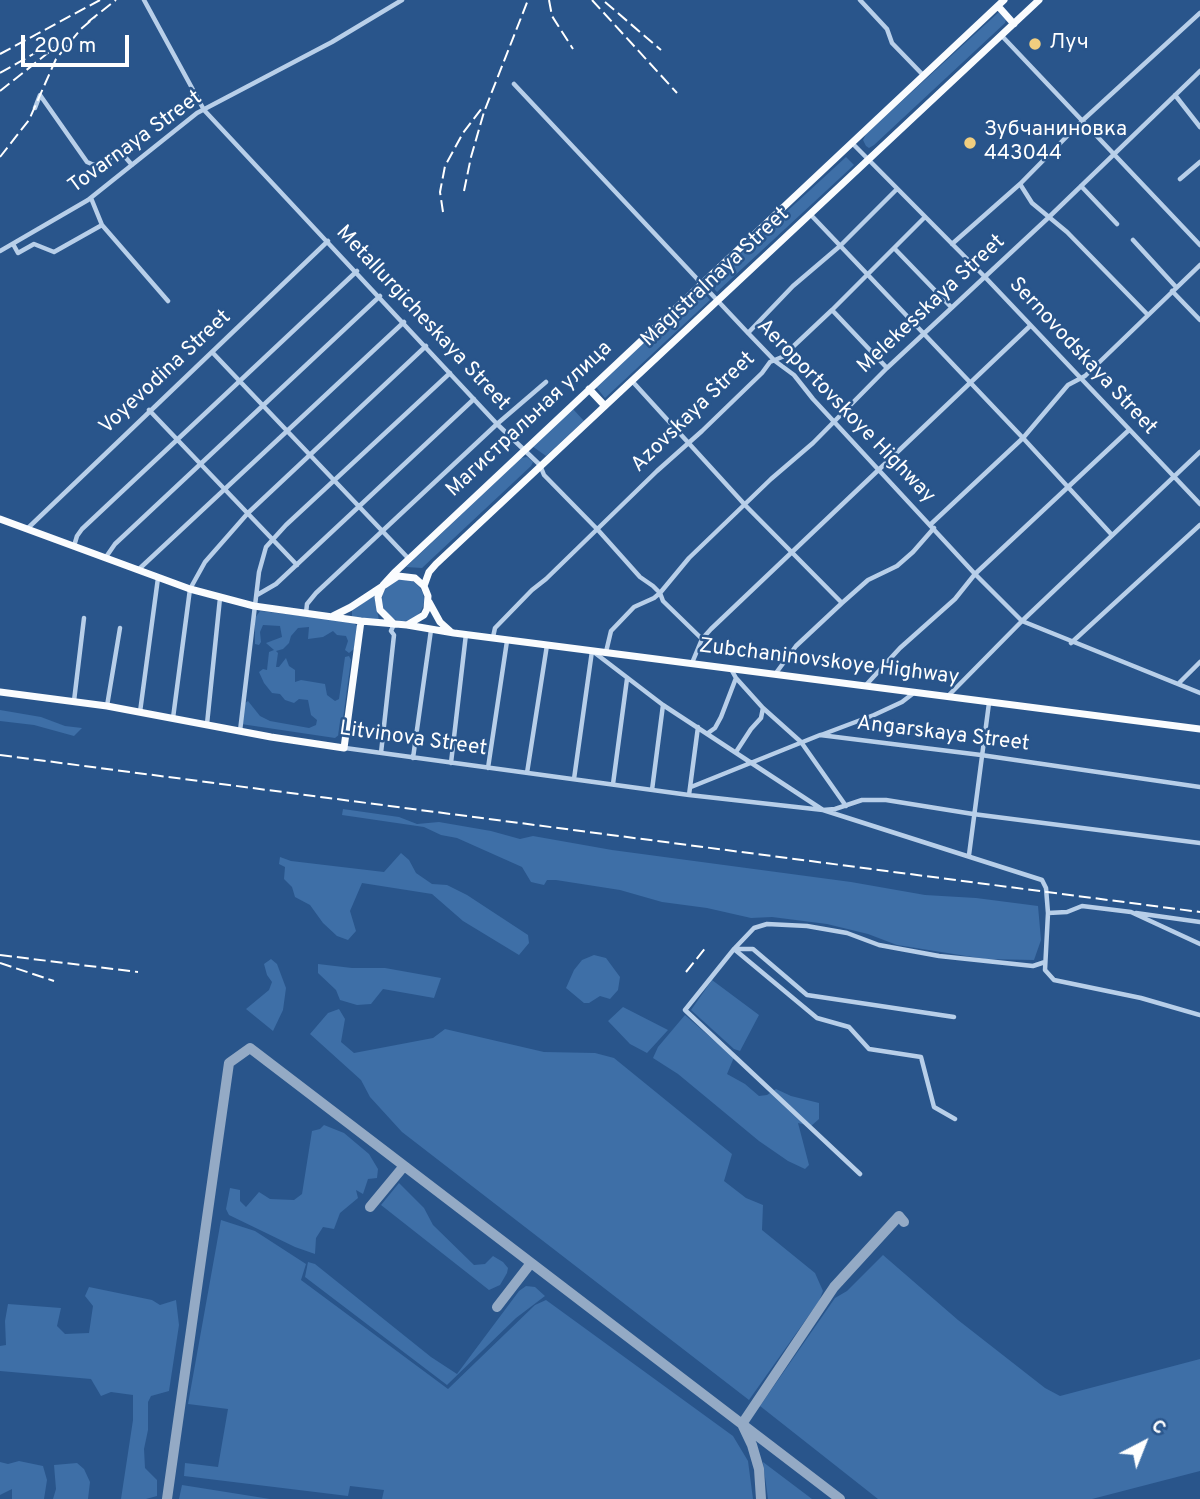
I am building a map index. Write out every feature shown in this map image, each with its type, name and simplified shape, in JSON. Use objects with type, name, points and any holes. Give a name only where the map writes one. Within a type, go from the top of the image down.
[{"type":"main road","name":"Magistralnaya Street","points":[[424,586],[429,572],[436,564],[1039,0]]},
{"type":"main road","name":"Магистральная улица","points":[[387,581],[408,558],[1001,3]]},
{"type":"main road","points":[[1001,3],[1014,24]]},
{"type":"main road","points":[[589,389],[605,406]]},
{"type":"main road","points":[[0,519],[158,578],[254,607],[407,625],[424,615],[429,602]]},
{"type":"main road","points":[[333,616],[351,607],[387,581],[398,576],[410,576],[424,586],[440,622],[454,633]]},
{"type":"main road","points":[[387,581],[380,591],[379,603],[383,615],[394,624]]},
{"type":"main road","points":[[344,748],[362,621]]},
{"type":"main road","name":"Zubchaninovskoye Highway","points":[[407,625],[1200,729]]},
{"type":"main road","name":"Litvinova Street","points":[[0,692],[107,706],[240,732],[344,748]]},
{"type":"street","name":"Metallurgicheskaya Street","points":[[144,0],[204,110],[404,321],[497,424],[540,465],[544,475],[640,577],[660,593],[663,601],[702,639]]},
{"type":"street","name":"Tovarnaya Street","points":[[0,251],[91,198],[204,110],[332,42],[402,0]]},
{"type":"street","points":[[860,0],[887,29],[892,43],[924,76]]},
{"type":"street","points":[[953,244],[1200,13]]},
{"type":"street","points":[[1001,35],[1200,245]]},
{"type":"street","name":"Melekesskaya Street","points":[[606,652],[611,631],[634,607],[660,593],[689,558],[771,479],[797,458],[887,368],[1200,71]]},
{"type":"street","name":"Aeroportovskoye Highway","points":[[514,84],[748,333],[794,375],[834,422],[1022,621],[1200,693]]},
{"type":"street","points":[[35,108],[40,95],[87,162],[94,165],[103,163],[120,151],[132,165]]},
{"type":"street","points":[[1175,95],[1200,127]]},
{"type":"street","name":"Sernovodskaya Street","points":[[852,143],[984,276],[1200,504]]},
{"type":"street","points":[[1180,179],[1200,162]]},
{"type":"street","points":[[1020,184],[1032,203],[1067,232],[1148,316]]},
{"type":"street","points":[[1081,186],[1117,224]]},
{"type":"street","points":[[748,333],[793,286],[840,246],[897,190]]},
{"type":"street","points":[[91,198],[102,225],[168,301]]},
{"type":"street","points":[[810,214],[1112,535]]},
{"type":"street","name":"Azovskaya Street","points":[[493,637],[495,628],[517,604],[598,530],[762,373],[770,362],[782,357],[832,310],[925,218]]},
{"type":"street","points":[[29,234],[34,244],[54,252],[102,225]]},
{"type":"street","points":[[1133,240],[1200,320]]},
{"type":"street","name":"Voyevodina Street","points":[[27,529],[328,241]]},
{"type":"street","points":[[13,243],[18,253],[34,244]]},
{"type":"street","points":[[895,249],[951,307]]},
{"type":"street","points":[[775,674],[796,646],[868,580],[897,566],[913,552],[932,526],[1023,438],[1068,385],[1085,376],[1200,265]]},
{"type":"street","points":[[74,546],[76,536],[82,529],[357,271]]},
{"type":"street","points":[[106,558],[115,544],[380,296]]},
{"type":"street","points":[[832,310],[887,368]]},
{"type":"street","points":[[137,570],[404,321]]},
{"type":"street","points":[[692,663],[702,639],[718,622],[1030,326]]},
{"type":"street","points":[[173,718],[190,589],[205,562],[248,513],[426,346]]},
{"type":"street","points":[[212,352],[408,558]]},
{"type":"street","points":[[240,732],[262,557],[272,539],[450,373]]},
{"type":"street","points":[[632,381],[746,506],[842,603]]},
{"type":"street","points":[[306,614],[307,604],[316,593],[497,424],[546,382]]},
{"type":"street","points":[[256,596],[276,584],[297,565],[474,398]]},
{"type":"street","points":[[149,410],[297,565]]},
{"type":"street","points":[[865,685],[955,599],[975,574],[1011,544],[1129,430]]},
{"type":"street","points":[[948,696],[1022,621],[1200,452]]},
{"type":"street","points":[[1071,643],[1200,524]]},
{"type":"street","points":[[140,712],[158,578]]},
{"type":"street","points":[[207,724],[220,598]]},
{"type":"street","points":[[74,702],[84,618]]},
{"type":"street","points":[[381,753],[394,635],[391,631],[394,624]]},
{"type":"street","points":[[107,706],[120,628]]},
{"type":"street","points":[[413,758],[431,630]]},
{"type":"street","points":[[451,763],[466,634]]},
{"type":"street","points":[[488,768],[508,639]]},
{"type":"street","points":[[527,772],[547,644]]},
{"type":"street","points":[[592,650],[663,705],[823,810],[1042,880],[1046,888],[1048,913],[1045,970],[1054,980],[1141,998],[1200,1015]]},
{"type":"street","points":[[574,779],[592,650]]},
{"type":"street","points":[[1178,684],[1200,662]]},
{"type":"street","points":[[731,668],[736,678],[763,708],[801,743],[846,806]]},
{"type":"street","points":[[708,733],[715,728],[721,717],[736,678]]},
{"type":"street","points":[[613,784],[627,679]]},
{"type":"street","points":[[821,735],[874,715],[916,692]]},
{"type":"street","points":[[969,855],[989,702]]},
{"type":"street","points":[[652,790],[663,705]]},
{"type":"street","points":[[736,752],[761,718],[763,708]]},
{"type":"street","points":[[689,795],[698,727]]},
{"type":"street","name":"Angarskaya Street","points":[[691,787],[821,735],[1200,787]]},
{"type":"street","name":"Litvinova Street","points":[[344,748],[689,795],[823,810]]},
{"type":"street","points":[[823,810],[862,800],[886,800],[1200,843]]},
{"type":"street","points":[[1048,913],[1067,912],[1082,906],[1200,922]]},
{"type":"street","points":[[1131,912],[1200,944]]},
{"type":"street","points":[[860,1174],[685,1010],[734,949],[754,928],[781,924],[848,933],[879,945],[939,956],[1033,966],[1045,962]]},
{"type":"street","points":[[734,949],[753,949],[807,995],[954,1017]]},
{"type":"street","points":[[734,949],[817,1018],[849,1027],[869,1049],[921,1057],[934,1107],[955,1119]]},
{"type":"shaded area","points":[[999,12],[1006,20],[1005,23],[874,145],[869,148],[866,146],[863,140],[866,134]]},
{"type":"shaded area","points":[[846,157],[854,165],[717,292],[709,283]]},
{"type":"shaded area","points":[[701,290],[710,300],[605,398],[596,387]]},
{"type":"shaded area","points":[[573,409],[584,421],[546,456],[532,446]]},
{"type":"shaded area","points":[[527,457],[533,462],[531,466],[422,568],[406,567],[521,458]]},
{"type":"shaded area","points":[[403,579],[418,585],[424,600],[418,615],[403,621],[388,615],[382,600],[388,585]]},
{"type":"shaded area","points":[[374,595],[379,620],[352,617],[352,611]]},
{"type":"shaded area","points":[[260,611],[354,623],[358,627],[354,649],[349,653],[345,650],[348,641],[346,636],[337,635],[333,631],[323,637],[308,639],[309,627],[298,628],[289,643],[276,651],[276,667],[286,658],[289,666],[295,670],[295,682],[301,680],[325,684],[327,695],[335,701],[339,699],[345,657],[349,656],[351,660],[342,726],[340,734],[335,738],[241,724],[244,704],[248,701],[260,716],[270,721],[309,728],[316,725],[317,720],[311,715],[308,700],[299,699],[294,703],[285,700],[280,694],[272,693],[264,683],[259,672],[267,670],[269,652],[274,650],[266,643],[282,637],[280,626],[263,625],[260,632],[261,642],[259,645],[255,644],[255,618]]},
{"type":"shaded area","points":[[0,710],[82,728],[74,736],[34,725],[0,721]]},
{"type":"shaded area","points":[[343,809],[399,817],[417,824],[439,822],[520,839],[533,836],[925,895],[1038,906],[1041,940],[1034,960],[985,959],[897,945],[868,934],[827,924],[772,917],[751,918],[662,902],[620,890],[556,880],[547,880],[544,885],[531,882],[522,867],[457,838],[441,835],[424,827],[342,815]]},
{"type":"shaded area","points":[[401,853],[409,860],[416,873],[432,884],[447,885],[467,895],[528,935],[529,943],[519,955],[463,921],[432,894],[362,883],[350,911],[356,931],[348,940],[337,936],[310,905],[295,897],[292,887],[284,879],[285,867],[279,864],[280,857],[291,861],[384,872]]},
{"type":"shaded area","points":[[594,955],[606,958],[620,977],[618,990],[610,999],[600,996],[584,1003],[566,988],[582,960]]},
{"type":"shaded area","points":[[271,959],[277,964],[286,988],[283,1010],[273,1031],[246,1009],[269,990],[272,982],[264,964]]},
{"type":"shaded area","points":[[318,964],[385,968],[441,978],[434,998],[383,989],[371,1004],[357,1005],[340,1000],[336,990],[318,973]]},
{"type":"shaded area","points":[[712,980],[759,1015],[740,1051],[734,1049],[691,1010]]},
{"type":"shaded area","points":[[623,1007],[668,1030],[647,1053],[630,1044],[608,1021]]},
{"type":"shaded area","points":[[339,1009],[345,1019],[341,1042],[354,1053],[433,1038],[445,1029],[544,1052],[595,1053],[614,1058],[732,1154],[724,1181],[746,1198],[763,1205],[762,1230],[815,1273],[823,1291],[819,1301],[749,1400],[402,1132],[370,1097],[361,1080],[310,1034],[328,1013]]},
{"type":"shaded area","points":[[685,1015],[725,1050],[735,1055],[727,1074],[759,1096],[767,1095],[776,1089],[819,1103],[819,1119],[811,1126],[798,1123],[809,1165],[805,1169],[759,1141],[678,1074],[653,1058],[658,1047]]},
{"type":"shaded area","points":[[324,1125],[344,1133],[369,1154],[378,1169],[377,1178],[368,1179],[363,1194],[356,1190],[358,1198],[340,1213],[334,1229],[323,1227],[316,1238],[315,1254],[229,1215],[226,1209],[230,1188],[240,1190],[240,1201],[246,1207],[259,1192],[270,1199],[294,1200],[302,1194],[312,1131]]},
{"type":"shaded area","points":[[399,1183],[424,1208],[433,1225],[474,1265],[485,1264],[493,1256],[503,1262],[508,1268],[500,1285],[489,1290],[381,1205]]},
{"type":"shaded area","points":[[221,1220],[255,1231],[306,1264],[301,1280],[448,1389],[535,1305],[546,1300],[733,1436],[748,1461],[753,1499],[382,1499],[384,1490],[350,1486],[348,1496],[184,1476],[185,1463],[218,1467],[228,1409],[188,1404]]},
{"type":"shaded area","points":[[883,1255],[958,1320],[1045,1388],[1060,1396],[1200,1359],[1200,1471],[1092,1499],[878,1499],[760,1406],[835,1298],[847,1291]]},
{"type":"shaded area","points":[[308,1262],[315,1264],[431,1357],[457,1374],[519,1291],[526,1286],[535,1287],[545,1296],[516,1318],[447,1385],[305,1277]]},
{"type":"shaded area","points":[[89,1287],[152,1300],[160,1305],[176,1300],[179,1325],[169,1391],[151,1396],[148,1402],[145,1468],[157,1480],[157,1496],[121,1499],[133,1420],[133,1395],[111,1392],[101,1396],[91,1379],[0,1371],[0,1346],[6,1345],[5,1321],[8,1304],[61,1308],[57,1326],[65,1334],[89,1333],[93,1306],[85,1296]]},
{"type":"shaded area","points":[[19,1461],[43,1466],[47,1480],[44,1499],[12,1499],[12,1489],[0,1495],[0,1462],[8,1464]]},
{"type":"shaded area","points":[[763,1462],[812,1499],[768,1499]]},
{"type":"shaded area","points":[[77,1463],[84,1469],[90,1482],[88,1499],[53,1499],[56,1489],[54,1465]]},
{"type":"shaded area","points":[[182,1485],[270,1499],[179,1499]]},
{"type":"taxiway","points":[[167,1499],[229,1063],[250,1048],[840,1499]]},
{"type":"taxiway","points":[[370,1207],[404,1166]]},
{"type":"taxiway","points":[[761,1499],[759,1469],[742,1424],[834,1287],[899,1216],[904,1222]]},
{"type":"taxiway","points":[[497,1307],[531,1263]]},
{"type":"railway","points":[[0,54],[100,0]]},
{"type":"railway","points":[[88,22],[116,0]]},
{"type":"railway","points":[[464,191],[484,112],[528,0]]},
{"type":"railway","points":[[549,0],[552,16],[573,49]]},
{"type":"railway","points":[[592,0],[677,93]]},
{"type":"railway","points":[[605,2],[661,50]]},
{"type":"railway","points":[[0,157],[29,120],[56,59],[95,17]]},
{"type":"railway","points":[[0,91],[63,41]]},
{"type":"railway","points":[[0,73],[37,52]]},
{"type":"railway","points":[[443,212],[440,192],[445,166],[463,133],[482,108]]},
{"type":"railway","points":[[0,755],[1200,912]]},
{"type":"railway","points":[[686,972],[707,946]]},
{"type":"railway","points":[[0,955],[138,972]]},
{"type":"railway","points":[[0,963],[54,981]]},
{"type":"place","name":"Луч","points":[[1035,44]]},
{"type":"place","name":"Зубчаниновка 443044","points":[[970,143]]}]
